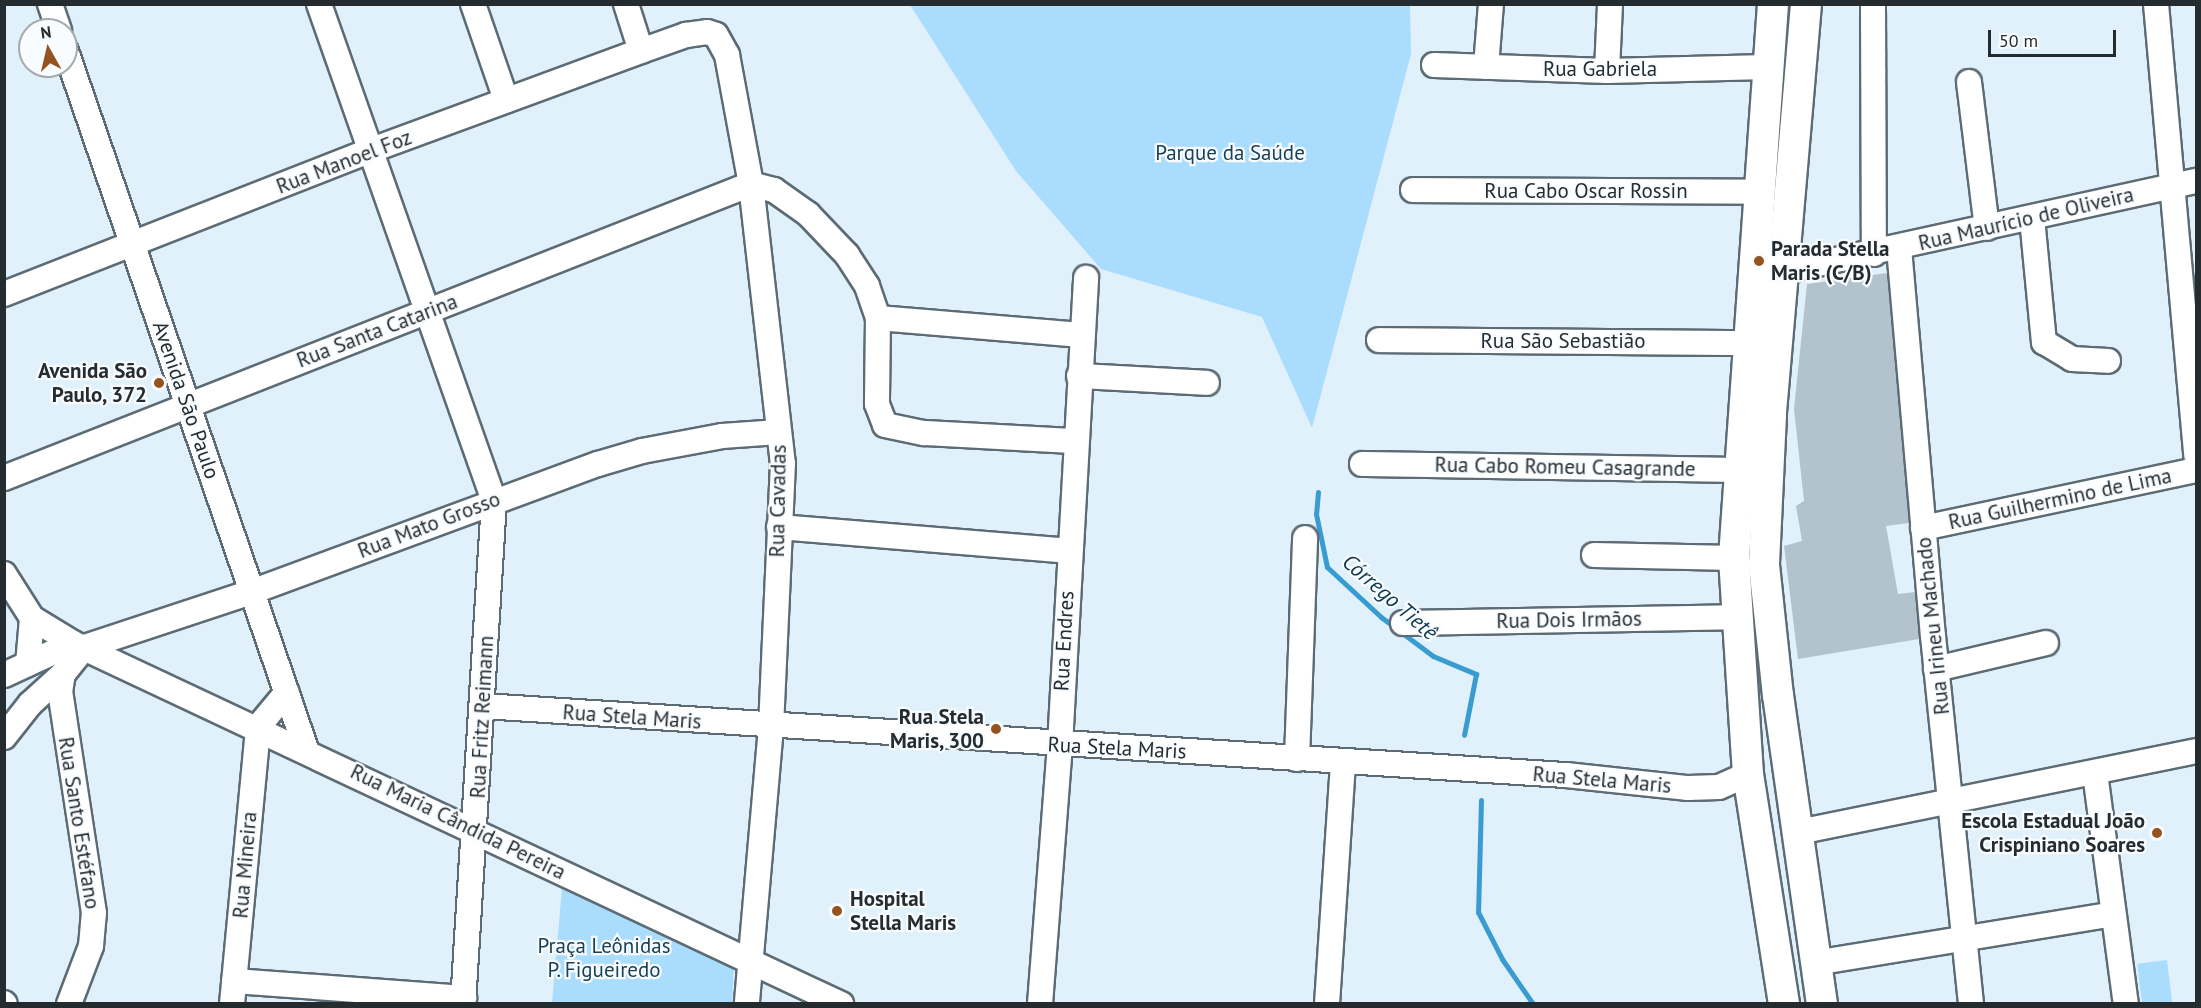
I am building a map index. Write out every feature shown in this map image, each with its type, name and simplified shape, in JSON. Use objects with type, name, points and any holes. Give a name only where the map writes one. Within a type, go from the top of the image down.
[{"type":"main road","points":[[1773,4],[1747,343],[1754,470],[1767,598],[1822,1004]]},
{"type":"main road","points":[[1784,1004],[1748,774],[1736,617],[1734,558],[1754,470],[1786,271],[1806,4]]},
{"type":"street","points":[[319,4],[425,312],[494,501]]},
{"type":"street","points":[[473,4],[506,100]]},
{"type":"street","points":[[626,4],[641,51]]},
{"type":"street","points":[[1486,67],[1491,4]]},
{"type":"street","points":[[1607,71],[1610,4]]},
{"type":"street","points":[[1873,4],[1874,254]]},
{"type":"street","points":[[2156,4],[2196,454]]},
{"type":"street","name":"Rua Cavadas","points":[[686,35],[707,32],[722,43],[751,184],[783,463],[771,727],[747,1004]]},
{"type":"street","name":"Rua Manoel Foz","points":[[4,294],[369,151],[686,35]]},
{"type":"street","name":"Rua Gabriela","points":[[1434,65],[1607,71],[1767,67]]},
{"type":"street","name":"Avenida São Paulo","points":[[76,78],[134,244],[187,406],[254,591],[306,749]]},
{"type":"street","points":[[1969,82],[1987,228]]},
{"type":"street","name":"Rua Maurício de Oliveira","points":[[1786,271],[1874,254],[2196,181]]},
{"type":"street","points":[[751,184],[774,190],[808,214],[847,255],[867,286],[878,318],[877,404],[885,425],[924,433],[1074,441]]},
{"type":"street","name":"Rua Santa Catarina","points":[[4,478],[751,184]]},
{"type":"street","name":"Rua Cabo Oscar Rossin","points":[[1413,190],[1759,192]]},
{"type":"street","points":[[2032,218],[2044,342],[2072,359],[2108,361]]},
{"type":"street","name":"Rua Irineu Machado","points":[[1899,248],[1936,669],[1952,802],[1971,1004]]},
{"type":"street","name":"Rua Endres","points":[[1040,1004],[1060,745],[1074,441],[1086,278]]},
{"type":"street","points":[[878,318],[1081,335]]},
{"type":"street","name":"Rua São Sebastião","points":[[1379,340],[1747,343]]},
{"type":"street","points":[[1078,376],[1207,383]]},
{"type":"street","name":"Rua Mato Grosso","points":[[4,675],[80,645],[152,626],[254,591],[494,501],[642,451],[722,436],[778,432]]},
{"type":"street","name":"Rua Cabo Romeu Casagrande","points":[[1362,464],[1754,470]]},
{"type":"street","name":"Rua Guilhermino de Lima","points":[[1923,528],[2196,470]]},
{"type":"street","name":"Rua Fritz Reimann","points":[[463,1001],[476,831],[494,501]]},
{"type":"street","points":[[779,527],[1068,551]]},
{"type":"street","points":[[1297,759],[1305,538]]},
{"type":"street","points":[[1594,555],[1734,558]]},
{"type":"street","points":[[4,574],[32,618],[28,664]]},
{"type":"street","name":"Rua Dois Irmãos","points":[[1403,623],[1736,617]]},
{"type":"street","name":"Rua Maria Cândida Pereira","points":[[32,618],[80,645],[306,749],[842,1004]]},
{"type":"street","points":[[152,626],[141,648],[154,679]]},
{"type":"street","points":[[1936,669],[2046,643]]},
{"type":"street","points":[[4,737],[30,704],[63,674],[80,645]]},
{"type":"street","name":"Rua Santo Estéfano","points":[[63,674],[61,708],[94,913],[91,946],[69,1004]]},
{"type":"street","points":[[258,727],[287,692]]},
{"type":"street","name":"Rua Stela Maris","points":[[483,706],[771,727],[1566,775],[1688,788],[1719,787],[1748,774]]},
{"type":"street","name":"Rua Mineira","points":[[233,992],[258,727]]},
{"type":"street","points":[[1798,832],[2196,751]]},
{"type":"street","points":[[1327,1004],[1343,762]]},
{"type":"street","points":[[2095,773],[2126,1004]]},
{"type":"street","points":[[1815,963],[2113,914]]},
{"type":"street","points":[[233,992],[463,1001]]},
{"type":"green space","name":"Parque da Saúde","points":[[910,5],[1410,5],[1411,54],[1312,428],[1262,317],[1101,269],[1016,171]]},
{"type":"green space","name":"Praça Leônidas P. Figueiredo","points":[[562,888],[734,966],[732,1003],[552,1003]]},
{"type":"green space","points":[[2167,960],[2172,1003],[2142,1004],[2137,964]]},
{"type":"building","points":[[1887,273],[1909,523],[1886,526],[1898,594],[1915,592],[1919,639],[1798,659],[1784,546],[1802,541],[1796,506],[1804,501],[1794,409],[1807,284]]},
{"type":"waterway","name":"Córrego Tietê","points":[[1318,492],[1316,514],[1327,567],[1381,617],[1433,656],[1476,674],[1464,735]]},
{"type":"waterway","name":"Córrego Tietê","points":[[1481,800],[1478,912],[1502,959],[1533,1004]]},
{"type":"place","name":"Parada Stella Maris (C/B)","points":[[1759,261]]},
{"type":"place","name":"Avenida São Paulo, 372","points":[[159,383]]},
{"type":"place","name":"Rua Stela Maris, 300","points":[[996,729]]},
{"type":"place","name":"Escola Estadual João Crispiniano Soares","points":[[2157,833]]},
{"type":"place","name":"Hospital Stella Maris","points":[[837,911]]}]
